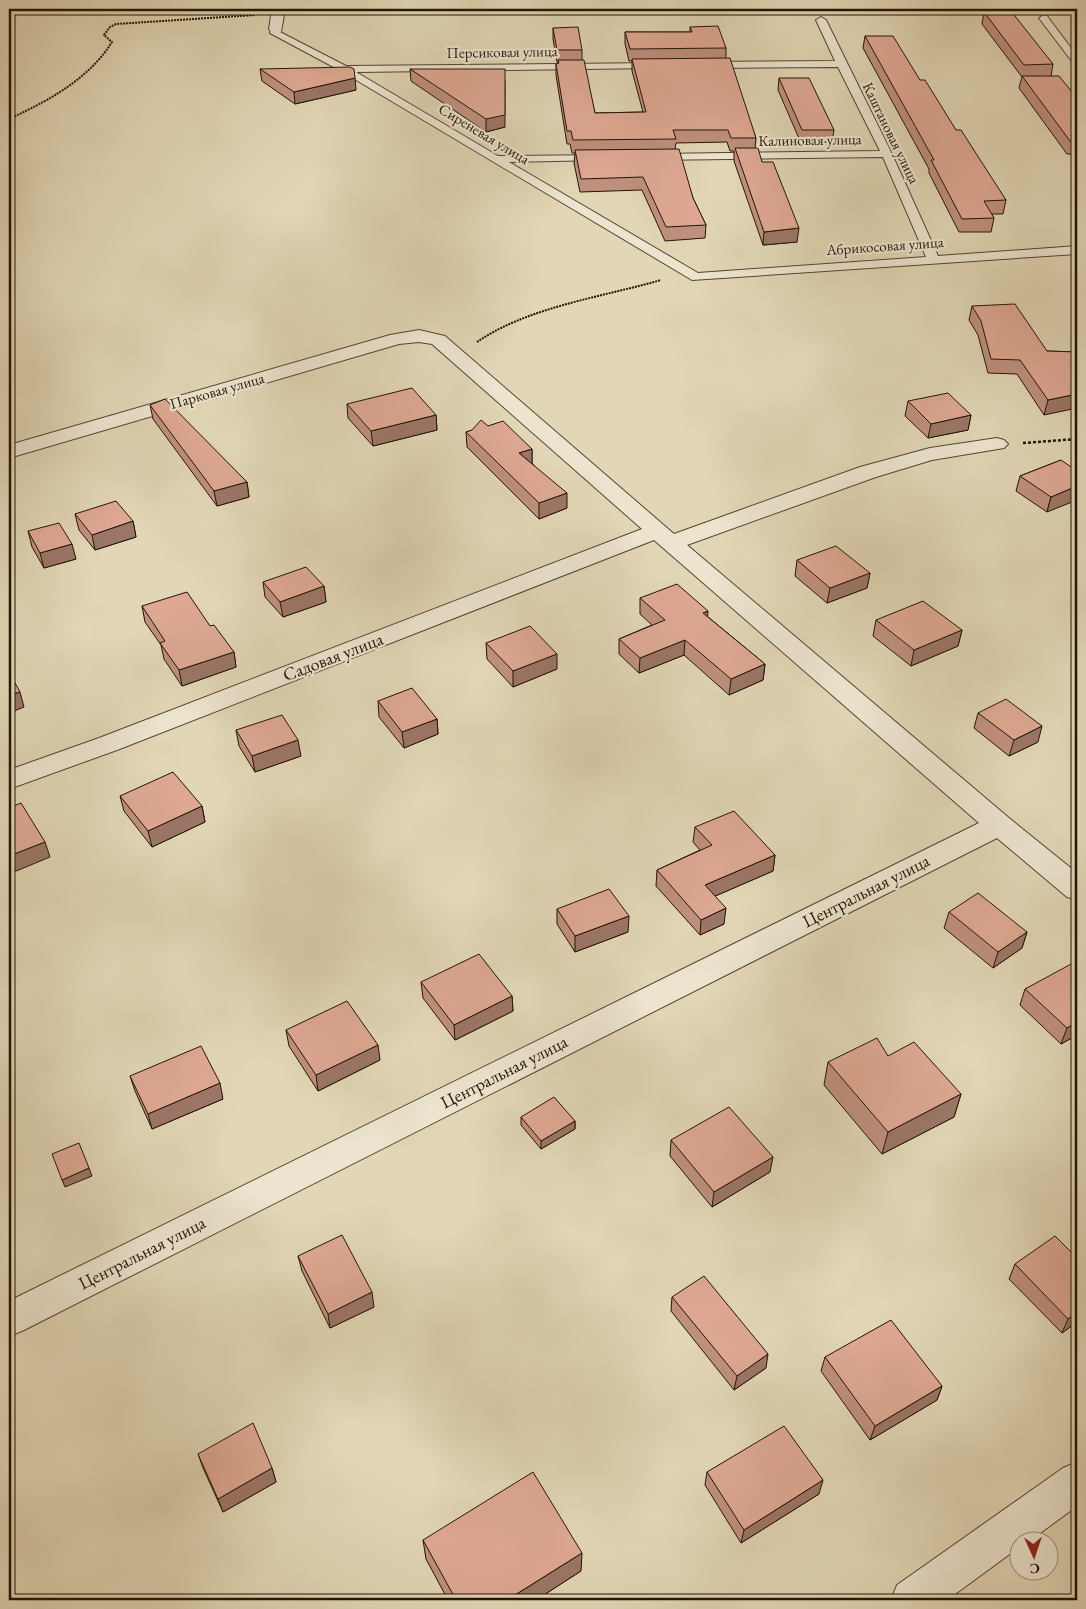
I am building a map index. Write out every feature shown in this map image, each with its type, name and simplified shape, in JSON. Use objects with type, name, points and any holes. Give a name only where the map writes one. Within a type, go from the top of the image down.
[{"type":"street","name":"Сиреневая улица","points":[[276,29],[278,10]]},
{"type":"street","name":"Парковая улица","points":[[9,452],[397,339],[419,336],[438,340],[999,825],[1077,889]]},
{"type":"street","name":"Садовая улица","points":[[9,780],[664,537],[930,454],[996,444]]},
{"type":"street","name":"Центральная улица","points":[[9,1319],[999,825]]},
{"type":"street","points":[[912,1600],[1077,1482]]},
{"type":"lane","points":[[1044,18],[1077,62]]},
{"type":"lane","name":"Каштановая улица","points":[[821,20],[886,154],[933,259]]},
{"type":"lane","name":"Сиреневая улица","points":[[276,29],[276,33],[344,69],[692,274]]},
{"type":"lane","points":[[693,65],[841,64]]},
{"type":"lane","name":"Персиковая улица","points":[[344,69],[663,65]]},
{"type":"lane","name":"Калиновая улица","points":[[642,157],[886,154]]},
{"type":"lane","points":[[495,159],[612,157]]},
{"type":"lane","name":"Абрикосовая улица","points":[[692,274],[1077,250]]},
{"type":"path","points":[[9,119],[33,109],[88,72],[108,51],[112,42],[104,35],[110,27],[116,24],[246,17],[278,10]]},
{"type":"path","points":[[452,354],[478,342],[487,333],[536,314],[692,274]]},
{"type":"path","points":[[996,444],[1077,439]]},
{"type":"building","points":[[1011,11],[1053,64],[1024,65],[984,12]]},
{"type":"building","points":[[718,26],[726,48],[630,49],[625,32],[692,32],[690,27]]},
{"type":"building","points":[[578,27],[582,50],[557,50],[553,28]]},
{"type":"building","points":[[865,36],[893,36],[920,80],[925,80],[956,130],[961,130],[1006,200],[984,201],[994,218],[962,219],[931,160],[934,160]]},
{"type":"building","points":[[730,58],[756,138],[731,138],[728,130],[673,130],[676,139],[573,140],[571,131],[567,131],[556,64],[559,63],[558,60],[584,60],[595,113],[646,112],[632,59]]},
{"type":"building","points":[[350,67],[354,69],[355,78],[294,92],[260,69]]},
{"type":"building","points":[[410,69],[505,69],[505,115],[486,119]]},
{"type":"building","points":[[1022,76],[1059,76],[1077,98],[1077,141],[1070,141]]},
{"type":"building","points":[[779,78],[809,78],[834,130],[802,130]]},
{"type":"building","points":[[735,148],[758,148],[762,162],[773,162],[799,228],[764,232]]},
{"type":"building","points":[[679,149],[693,198],[706,225],[666,227],[643,177],[581,179],[575,150]]},
{"type":"building","points":[[1015,304],[1047,351],[1077,352],[1077,394],[1048,400],[1020,360],[991,359],[981,321],[972,306]]},
{"type":"building","points":[[412,388],[436,415],[371,431],[347,404]]},
{"type":"building","points":[[948,393],[971,415],[931,424],[908,401]]},
{"type":"building","points":[[165,399],[247,482],[214,491],[150,405]]},
{"type":"building","points":[[481,420],[488,426],[503,421],[532,449],[519,453],[567,493],[539,503],[466,432],[472,430]]},
{"type":"building","points":[[1061,460],[1077,471],[1077,486],[1051,497],[1020,476]]},
{"type":"building","points":[[116,501],[133,521],[92,535],[75,514]]},
{"type":"building","points":[[59,523],[72,544],[40,553],[28,531]]},
{"type":"building","points":[[836,546],[870,573],[830,588],[797,560]]},
{"type":"building","points":[[306,567],[324,586],[280,602],[263,582]]},
{"type":"building","points":[[677,584],[708,611],[703,613],[765,664],[731,679],[685,640],[640,658],[619,639],[665,620],[640,598]]},
{"type":"building","points":[[187,592],[210,626],[214,625],[234,652],[179,670],[160,643],[165,641],[142,606]]},
{"type":"building","points":[[923,601],[962,630],[914,650],[876,620]]},
{"type":"building","points":[[530,626],[557,654],[513,671],[486,643]]},
{"type":"building","points":[[9,672],[20,692],[9,695]]},
{"type":"building","points":[[412,688],[437,719],[402,732],[378,701]]},
{"type":"building","points":[[1006,699],[1042,726],[1014,740],[978,713]]},
{"type":"building","points":[[282,715],[298,740],[252,756],[236,730]]},
{"type":"building","points":[[173,772],[202,806],[148,831],[120,796]]},
{"type":"building","points":[[21,803],[45,842],[9,856],[9,808]]},
{"type":"building","points":[[734,811],[775,855],[705,885],[726,908],[701,920],[657,870],[712,845],[695,827]]},
{"type":"building","points":[[609,889],[629,916],[575,936],[557,909]]},
{"type":"building","points":[[978,893],[1027,932],[998,952],[949,912]]},
{"type":"building","points":[[479,954],[512,996],[454,1025],[421,982]]},
{"type":"building","points":[[1073,963],[1077,967],[1077,1022],[1067,1028],[1025,989]]},
{"type":"building","points":[[347,1001],[378,1045],[316,1075],[286,1030]]},
{"type":"building","points":[[877,1038],[888,1056],[914,1042],[961,1094],[888,1132],[828,1062]]},
{"type":"building","points":[[201,1046],[220,1083],[148,1114],[130,1076]]},
{"type":"building","points":[[554,1097],[575,1121],[541,1141],[521,1117]]},
{"type":"building","points":[[729,1107],[773,1157],[714,1192],[671,1140]]},
{"type":"building","points":[[79,1143],[89,1168],[62,1180],[52,1154]]},
{"type":"building","points":[[342,1235],[372,1292],[328,1314],[298,1256]]},
{"type":"building","points":[[1055,1236],[1077,1258],[1077,1312],[1068,1319],[1015,1264]]},
{"type":"building","points":[[704,1276],[768,1354],[737,1376],[672,1297]]},
{"type":"building","points":[[891,1320],[942,1386],[875,1426],[825,1357]]},
{"type":"building","points":[[253,1423],[272,1468],[218,1499],[198,1454]]},
{"type":"building","points":[[784,1426],[823,1480],[744,1530],[707,1472]]},
{"type":"building","points":[[533,1472],[582,1553],[507,1600],[456,1600],[423,1540]]}]
